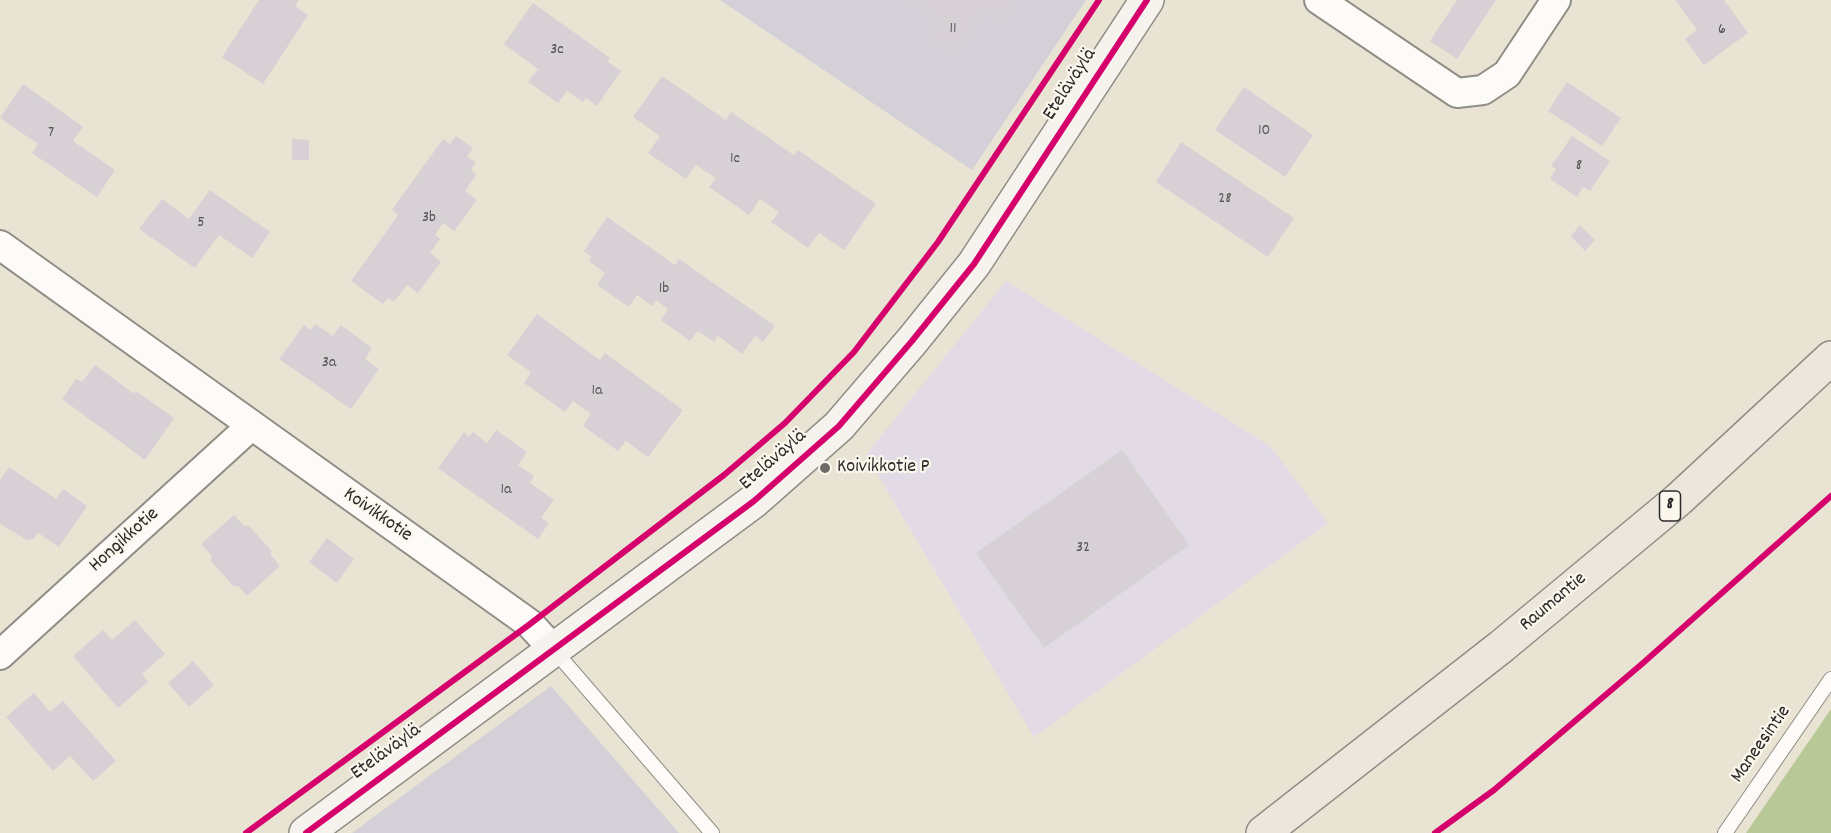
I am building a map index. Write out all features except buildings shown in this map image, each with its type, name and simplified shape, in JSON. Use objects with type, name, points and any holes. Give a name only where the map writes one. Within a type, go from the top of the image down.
[{"type":"highway","name":"Raumantie","points":[[1263,833],[1529,624],[1679,499],[1831,358]]},
{"type":"street","name":"Eteläväylä","points":[[306,833],[754,501],[839,426],[974,264],[1147,0]]},
{"type":"street","points":[[1319,0],[1457,93],[1483,90],[1507,74],[1556,0]]},
{"type":"street","name":"Koivikkotie","points":[[0,245],[530,624],[554,650]]},
{"type":"street","name":"Hongikkotie","points":[[0,655],[251,426]]},
{"type":"lane","name":"Koivikkotie","points":[[554,650],[712,833]]},
{"type":"lane","name":"Maneesintie","points":[[1725,833],[1831,679]]},
{"type":"shaded area","points":[[720,0],[1086,0],[972,170]]},
{"type":"shaded area","points":[[1006,281],[1270,446],[1328,523],[1034,737],[866,455]]},
{"type":"shaded area","points":[[551,686],[679,833],[352,833]]},
{"type":"green space","points":[[1831,709],[1831,833],[1746,833]]},
{"type":"cycle path","points":[[246,833],[530,624],[724,475],[785,423],[854,352],[938,242],[1099,0]]},
{"type":"cycle path","points":[[306,833],[754,501],[839,426],[974,264],[1147,0]]},
{"type":"cycle path","points":[[1435,833],[1494,790],[1643,663],[1831,496]]},
{"type":"place","name":"Koivikkotie P","points":[[825,468]]}]
